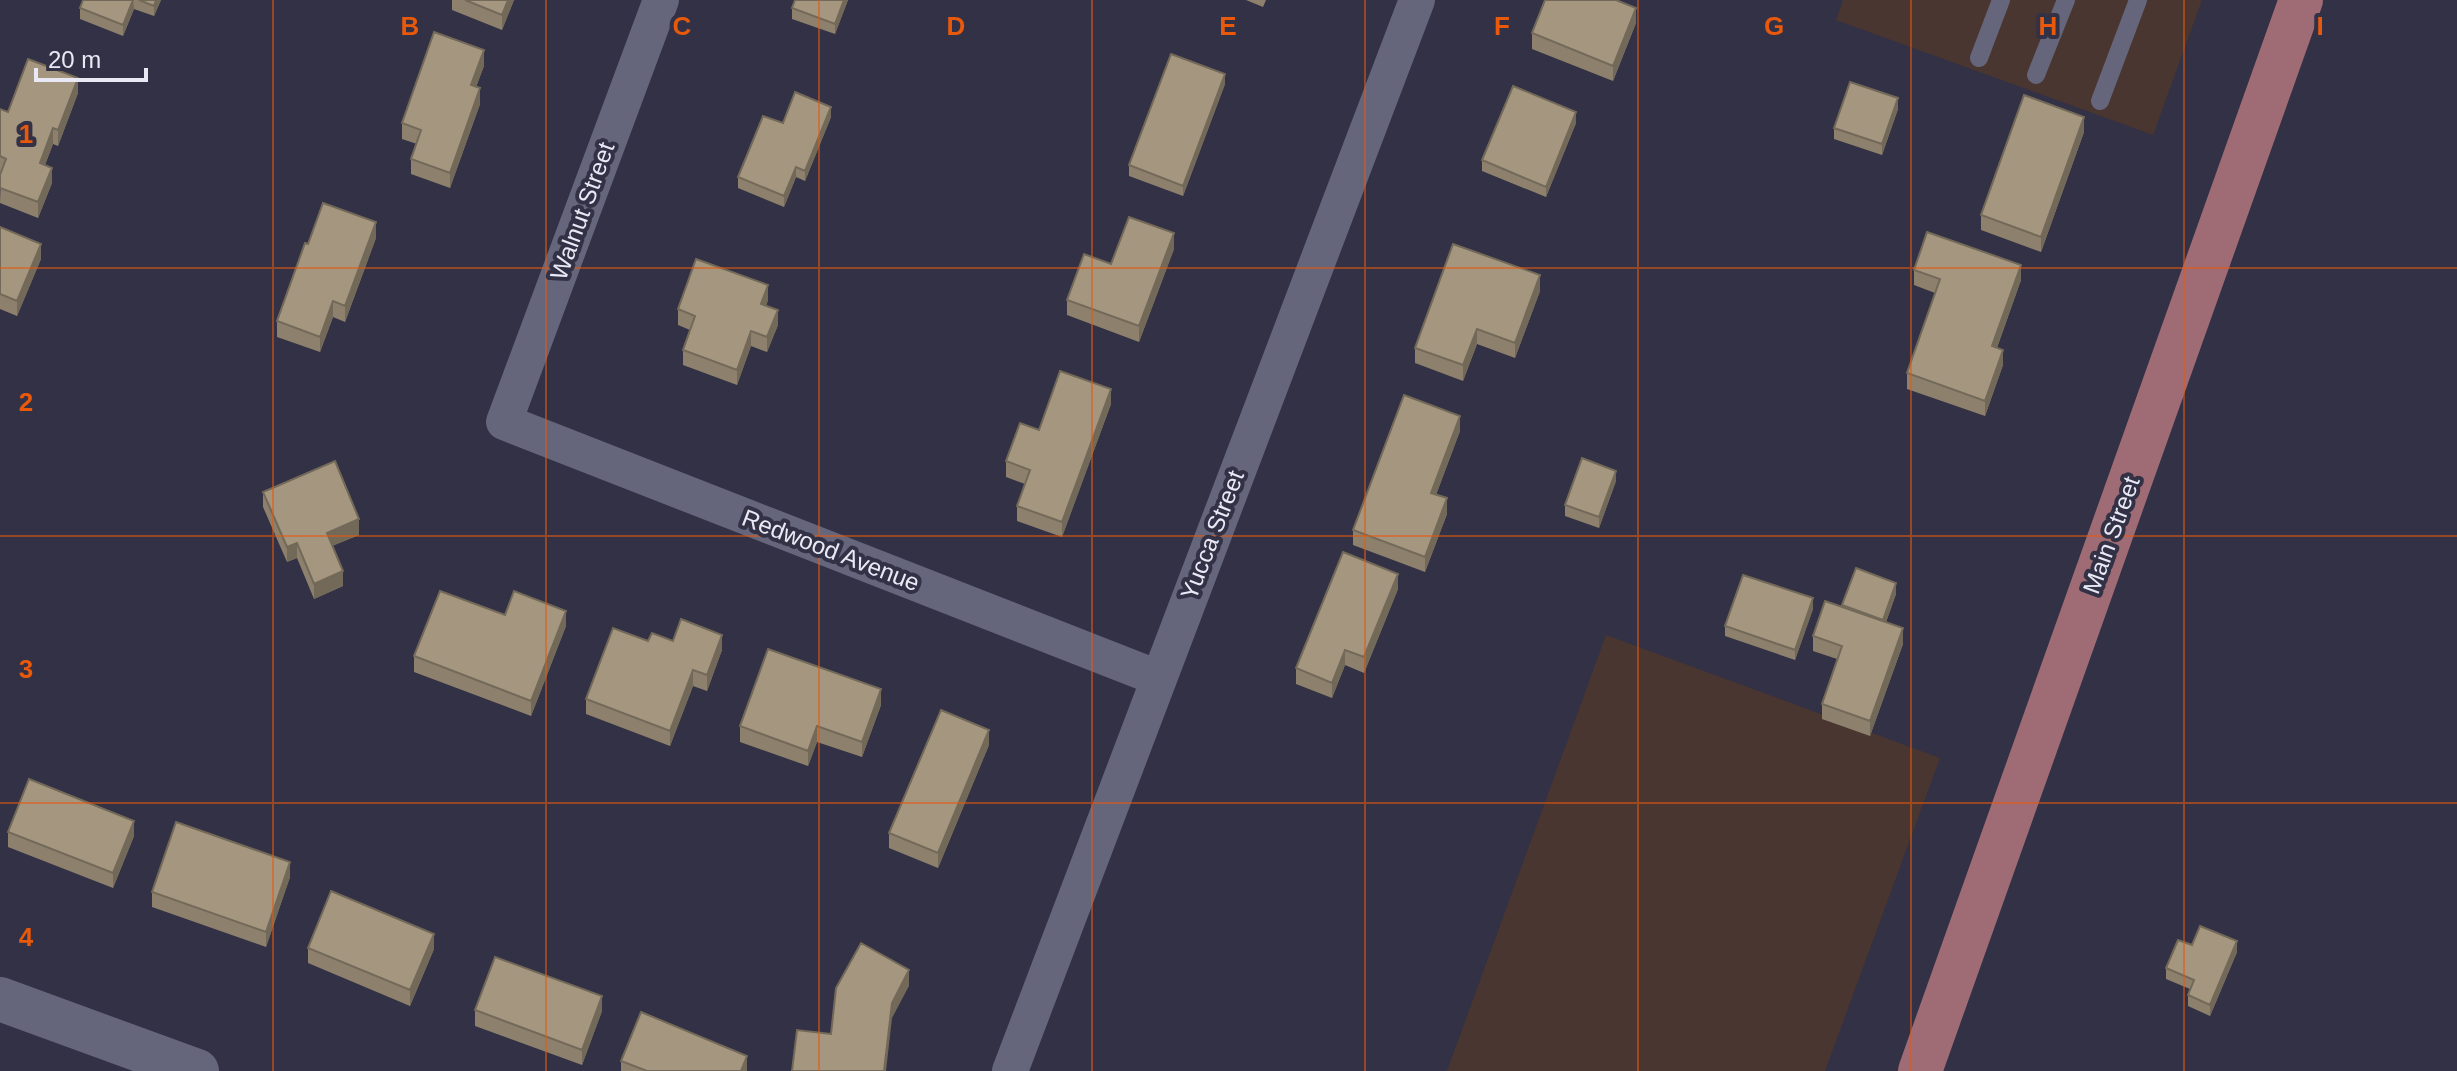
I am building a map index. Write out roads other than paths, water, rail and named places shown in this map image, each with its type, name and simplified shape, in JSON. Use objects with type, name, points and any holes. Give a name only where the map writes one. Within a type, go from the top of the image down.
[{"type":"main road","name":"Main Street","points":[[1920,1071],[2295,4]]},
{"type":"street","name":"Walnut Street","points":[[504,422],[661,0]]},
{"type":"street","name":"Yucca Street","points":[[1010,1071],[1417,0]]},
{"type":"street","name":"Redwood Avenue","points":[[504,422],[1158,678]]},
{"type":"street","points":[[0,999],[197,1071]]},
{"type":"lane","points":[[1979,58],[2001,0]]},
{"type":"lane","points":[[2036,75],[2066,0]]},
{"type":"lane","points":[[2100,101],[2138,0]]}]
